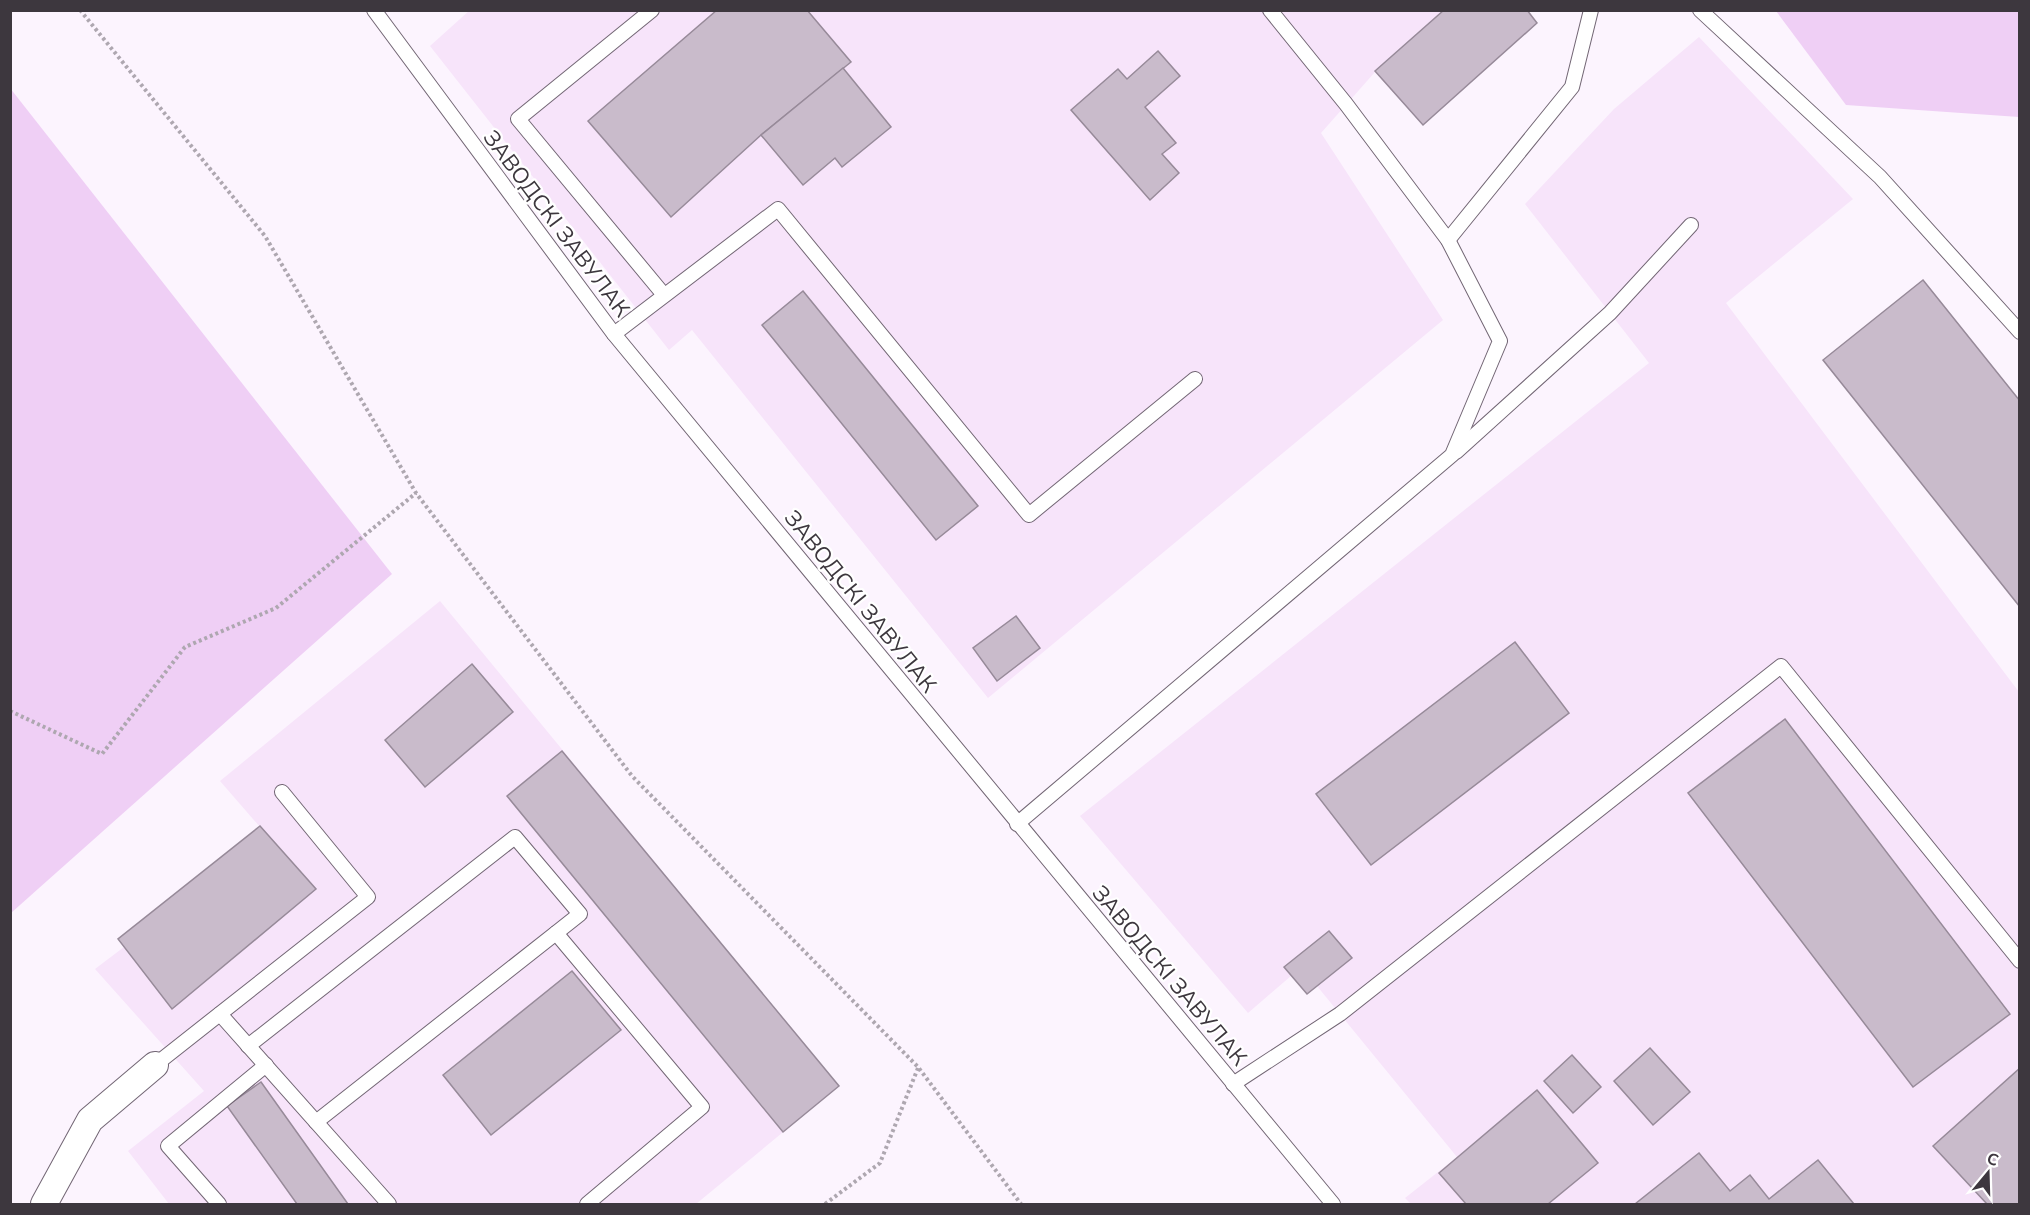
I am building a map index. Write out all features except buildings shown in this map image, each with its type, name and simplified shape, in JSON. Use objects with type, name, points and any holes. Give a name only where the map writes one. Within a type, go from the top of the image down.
[{"type":"street","points":[[44,1204],[90,1120],[155,1065]]},
{"type":"lane","name":"ЗАВОДСКІ ЗАВУЛАК","points":[[374,10],[614,334],[1332,1204]]},
{"type":"lane","points":[[652,10],[518,118],[664,295]]},
{"type":"lane","points":[[1270,10],[1346,104],[1448,240],[1500,341],[1452,455]]},
{"type":"lane","points":[[1448,240],[1572,87],[1591,10]]},
{"type":"lane","points":[[1700,10],[1880,177],[2019,333]]},
{"type":"lane","points":[[614,334],[778,209],[1029,515],[1195,379]]},
{"type":"lane","points":[[1017,824],[1452,455],[1610,313],[1691,225]]},
{"type":"lane","points":[[1233,1084],[1340,1014],[1781,666],[2019,961]]},
{"type":"lane","points":[[155,1065],[368,897],[282,792]]},
{"type":"lane","points":[[248,1046],[515,837],[580,914],[316,1122]]},
{"type":"lane","points":[[556,933],[702,1107],[587,1204]]},
{"type":"lane","points":[[220,1014],[389,1204]]},
{"type":"lane","points":[[219,1204],[168,1146],[266,1065]]},
{"type":"path","points":[[80,10],[264,236],[416,494],[632,777],[918,1067],[1021,1204]]},
{"type":"path","points":[[10,711],[102,754],[185,648],[276,608],[416,494]]},
{"type":"path","points":[[825,1204],[880,1163],[918,1067]]},
{"type":"shaded area","points":[[470,10],[1527,10],[1537,23],[1423,125],[1375,72],[1321,133],[1443,320],[988,698],[692,330],[669,350],[430,46]]},
{"type":"shaded area","points":[[1776,11],[2019,11],[2019,117],[1846,105]]},
{"type":"shaded area","points":[[1699,37],[1853,199],[1726,303],[2019,692],[2019,1204],[1411,1204],[1405,1198],[1457,1157],[1317,986],[1307,994],[1291,976],[1248,1013],[1080,816],[1649,363],[1525,204],[1614,109]]},
{"type":"shaded area","points":[[10,88],[392,574],[11,913],[10,913]]},
{"type":"shaded area","points":[[440,601],[839,1086],[696,1204],[169,1204],[128,1151],[204,1091],[95,969],[124,947],[118,939],[260,827],[220,781]]}]
